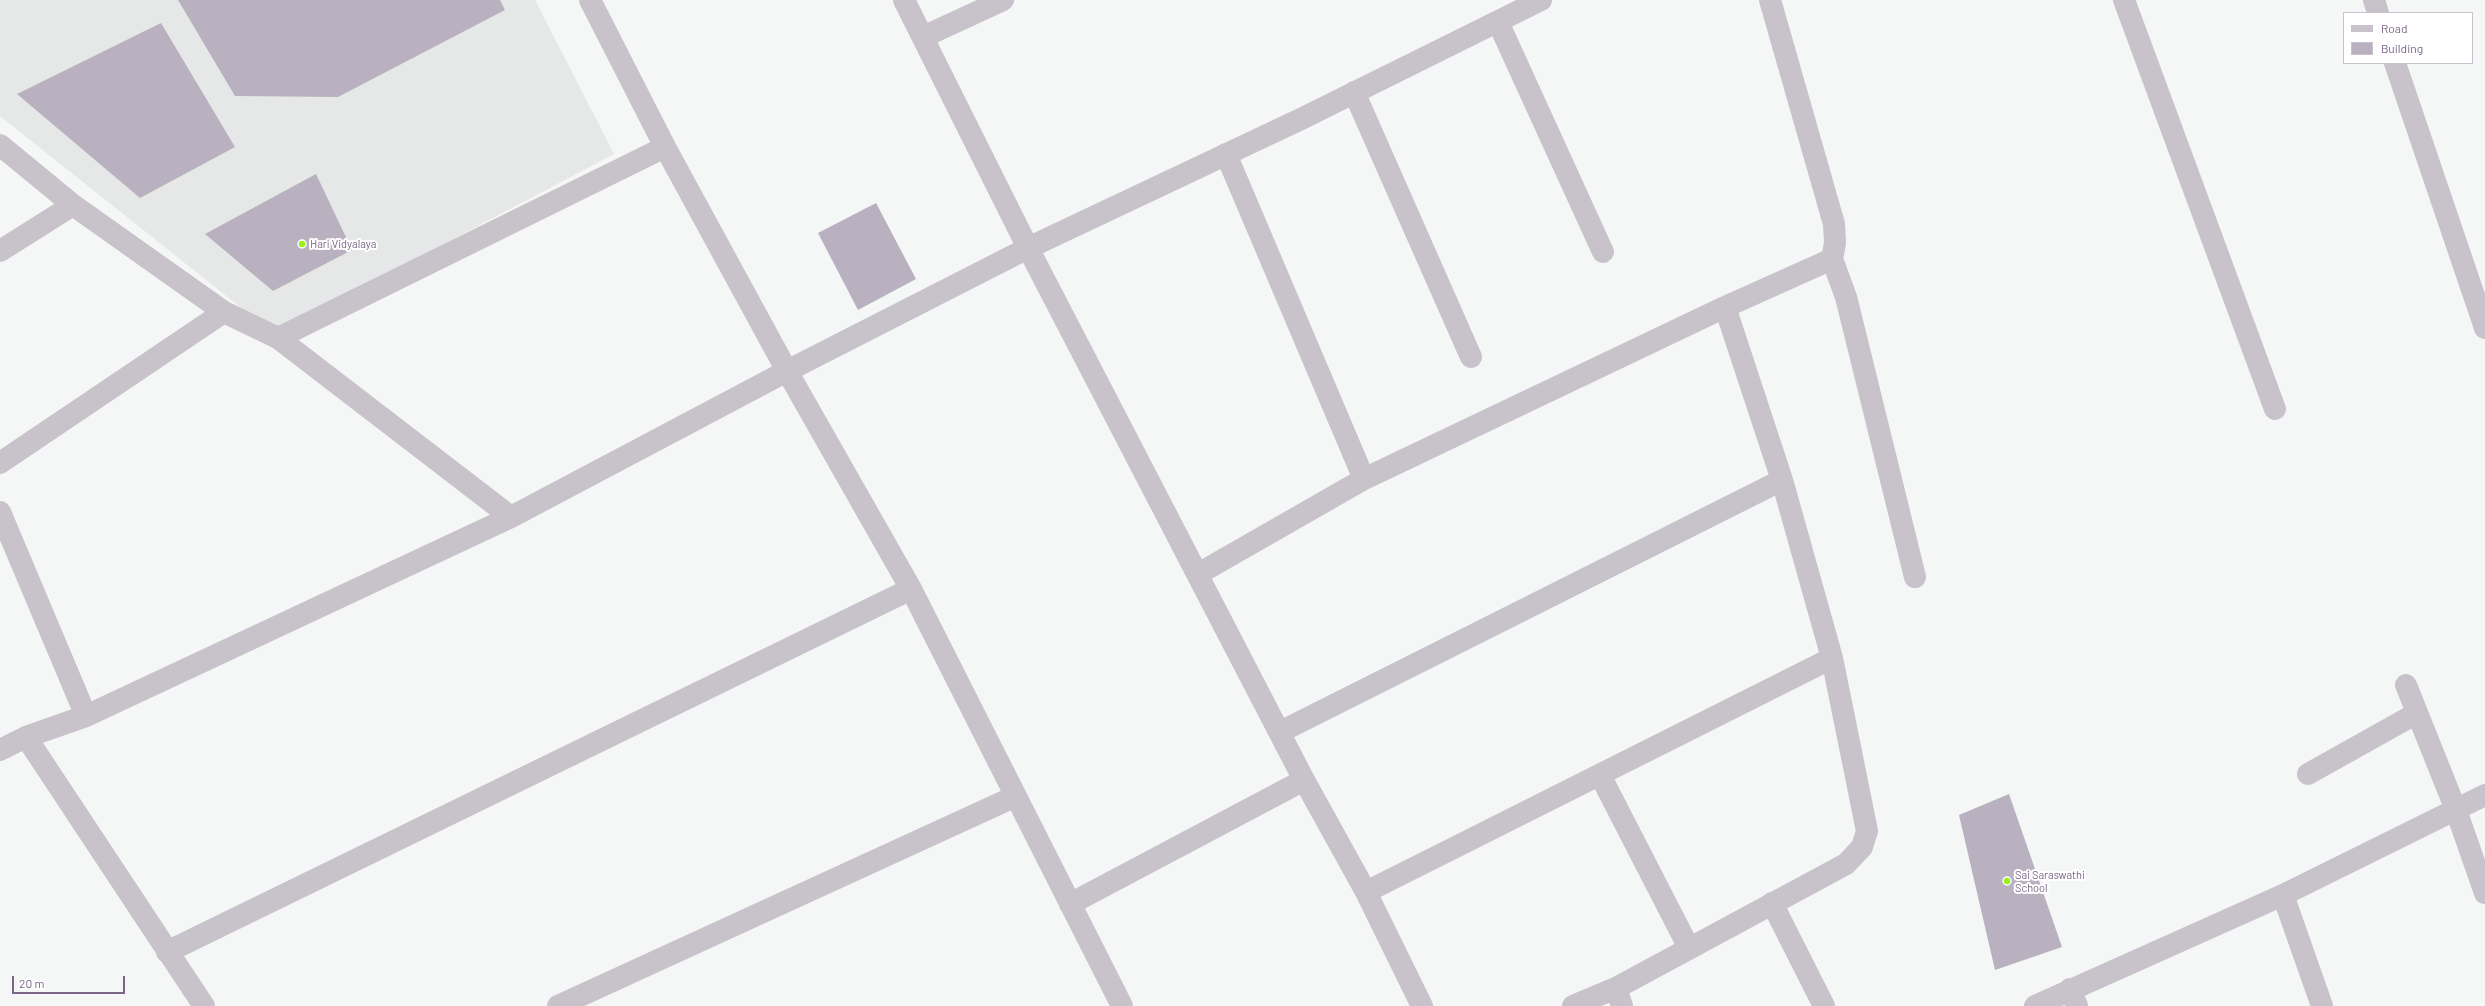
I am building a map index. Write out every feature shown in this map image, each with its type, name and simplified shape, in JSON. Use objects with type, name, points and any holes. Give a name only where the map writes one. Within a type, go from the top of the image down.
[{"type":"street","points":[[590,0],[664,147],[787,371],[911,589],[1122,1006]]},
{"type":"street","points":[[904,0],[1028,248],[1304,780],[1366,892],[1422,1006]]},
{"type":"street","points":[[923,37],[1003,0]]},
{"type":"street","points":[[0,750],[26,737],[86,716],[511,517],[787,371],[1028,248],[1226,154],[1541,0]]},
{"type":"street","points":[[1770,0],[1834,224],[1835,243],[1832,259],[1846,297],[1915,577]]},
{"type":"street","points":[[2124,0],[2275,409]]},
{"type":"street","points":[[2374,0],[2378,12]]},
{"type":"street","points":[[1498,22],[1603,252]]},
{"type":"street","points":[[2395,64],[2485,328]]},
{"type":"street","points":[[1354,92],[1471,357]]},
{"type":"street","points":[[0,145],[73,205],[224,312],[278,338],[511,517]]},
{"type":"street","points":[[278,338],[664,147]]},
{"type":"street","points":[[1226,154],[1364,479]]},
{"type":"street","points":[[0,250],[73,205]]},
{"type":"street","points":[[1198,574],[1364,479],[1725,307],[1832,259]]},
{"type":"street","points":[[1573,1006],[1619,997],[1689,948],[1846,864],[1862,848],[1867,830],[1832,658],[1782,480],[1725,307]]},
{"type":"street","points":[[0,463],[224,312]]},
{"type":"street","points":[[1280,732],[1782,480]]},
{"type":"street","points":[[0,512],[86,716]]},
{"type":"street","points":[[167,952],[911,589]]},
{"type":"street","points":[[1366,892],[1832,658]]},
{"type":"street","points":[[2406,685],[2456,810],[2485,893]]},
{"type":"street","points":[[2308,774],[2417,713]]},
{"type":"street","points":[[26,737],[204,1006]]},
{"type":"street","points":[[1600,775],[1689,948]]},
{"type":"street","points":[[1070,904],[1304,780]]},
{"type":"street","points":[[2036,1006],[2074,997],[2485,795]]},
{"type":"street","points":[[558,1006],[1016,796]]},
{"type":"street","points":[[2283,895],[2322,1006]]},
{"type":"street","points":[[1772,903],[1824,1006]]},
{"type":"shaded area","name":"Hari Vidyalaya","points":[[0,0],[535,0],[614,154],[274,334],[0,116]]},
{"type":"building","points":[[178,0],[500,0],[505,10],[338,97],[235,96]]},
{"type":"building","points":[[161,23],[235,147],[140,198],[17,94]]},
{"type":"building","points":[[316,174],[352,250],[273,291],[205,234]]},
{"type":"building","points":[[876,203],[916,279],[858,310],[818,233]]},
{"type":"building","name":"Sai Saraswathi School","points":[[2009,794],[2062,947],[1995,970],[1959,815]]},
{"type":"place","name":"Hari Vidyalaya","points":[[302,244]]},
{"type":"place","name":"Sai Saraswathi School","points":[[2007,881]]}]
